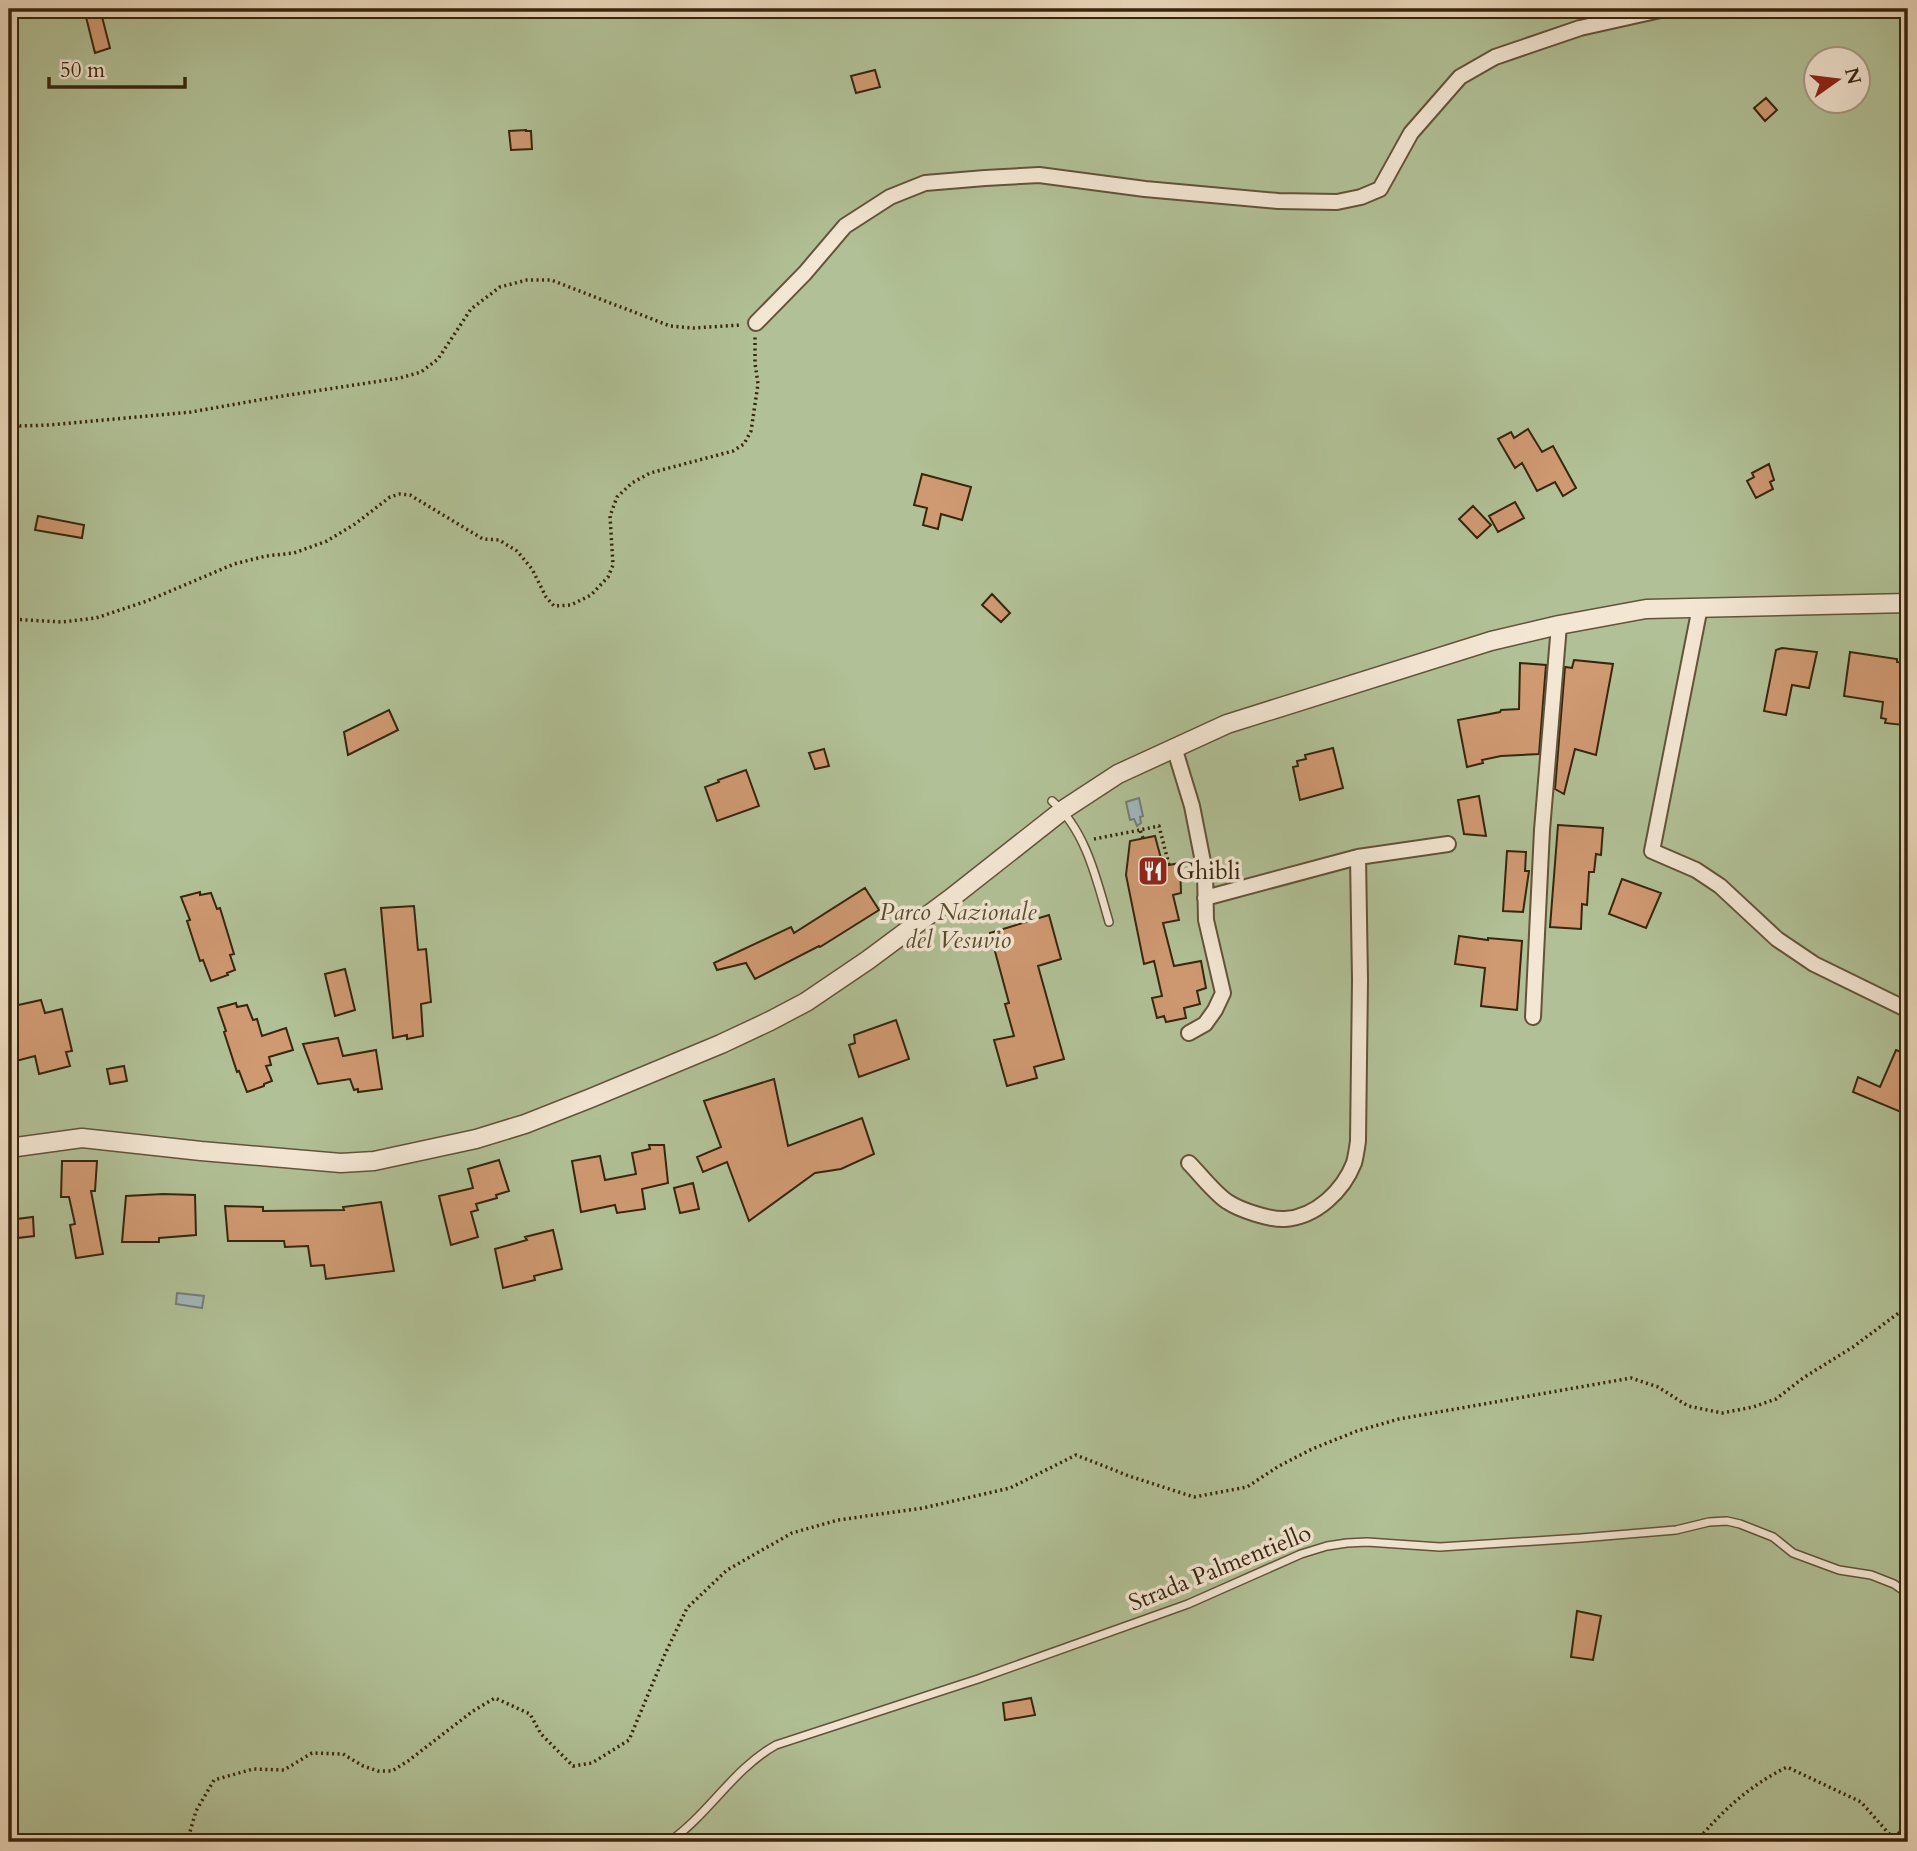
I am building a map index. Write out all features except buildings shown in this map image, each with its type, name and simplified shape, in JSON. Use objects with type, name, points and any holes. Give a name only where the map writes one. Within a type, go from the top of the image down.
[{"type":"street","points":[[756,323],[805,273],[845,226],[890,197],[925,183],[1039,175],[1145,189],[1278,201],[1337,202],[1361,197],[1380,188],[1411,133],[1460,77],[1495,57],[1580,28],[1665,9]]},
{"type":"street","points":[[9,1148],[82,1138],[341,1163],[374,1161],[476,1139],[525,1124],[721,1044],[806,1002],[939,907],[1057,805],[1227,724],[1491,641],[1646,609],[1908,603]]},
{"type":"street","points":[[1700,607],[1652,851],[1696,870],[1720,886],[1777,939],[1814,964],[1908,1010]]},
{"type":"street","points":[[1533,1017],[1542,830],[1559,625]]},
{"type":"street","points":[[1174,747],[1192,806],[1205,872],[1206,920],[1223,993],[1205,1024],[1189,1033]]},
{"type":"street","points":[[1205,898],[1358,857],[1448,844]]},
{"type":"street","points":[[1189,1163],[1226,1201],[1257,1214],[1284,1219],[1325,1204],[1342,1184],[1354,1162],[1358,1141],[1358,857]]},
{"type":"lane","points":[[1057,805],[1081,841],[1093,867],[1109,922]]},
{"type":"lane","name":"Strada Palmentiello","points":[[669,1842],[694,1823],[749,1763],[776,1745],[978,1679],[1188,1604],[1301,1554],[1327,1546],[1367,1542],[1440,1546],[1568,1539],[1676,1530],[1709,1522],[1727,1521],[1773,1537],[1793,1553],[1839,1570],[1871,1575],[1894,1584],[1908,1594]]},
{"type":"path","points":[[9,422],[21,426],[49,425],[191,412],[400,378],[421,372],[438,359],[471,309],[500,288],[527,279],[551,280],[670,326],[727,327],[756,323],[755,363],[758,384],[751,432],[744,444],[733,451],[650,472],[632,482],[617,497],[610,516],[613,565],[608,577],[591,595],[571,605],[554,606],[546,597],[532,569],[517,551],[499,540],[482,539],[410,495],[400,494],[390,497],[327,541],[294,552],[234,564],[96,618],[62,622],[9,619]]},
{"type":"path","points":[[1081,841],[1159,826],[1169,865]]},
{"type":"path","points":[[1140,830],[1143,838]]},
{"type":"path","points":[[187,1842],[196,1811],[214,1780],[253,1769],[284,1770],[312,1752],[343,1754],[363,1766],[378,1771],[392,1771],[495,1698],[530,1714],[541,1734],[573,1766],[592,1763],[629,1740],[687,1608],[727,1570],[792,1533],[838,1520],[923,1508],[1010,1488],[1076,1455],[1194,1497],[1247,1487],[1312,1449],[1389,1422],[1631,1378],[1658,1387],[1688,1406],[1722,1413],[1753,1407],[1776,1399],[1908,1306]]},
{"type":"path","points":[[1696,1842],[1720,1814],[1768,1776],[1787,1767],[1861,1802],[1891,1836],[1908,1830]]},
{"type":"green space","name":"Parco Nazionale del Vesuvio","points":[[9,9],[1908,9],[1908,1842],[9,1842]]},
{"type":"water","points":[[1139,798],[1143,816],[1137,826],[1134,819],[1130,820],[1126,802]]},
{"type":"water","points":[[177,1293],[204,1296],[202,1308],[176,1304]]},
{"type":"place","name":"Ghibli","points":[[1153,871]]}]
